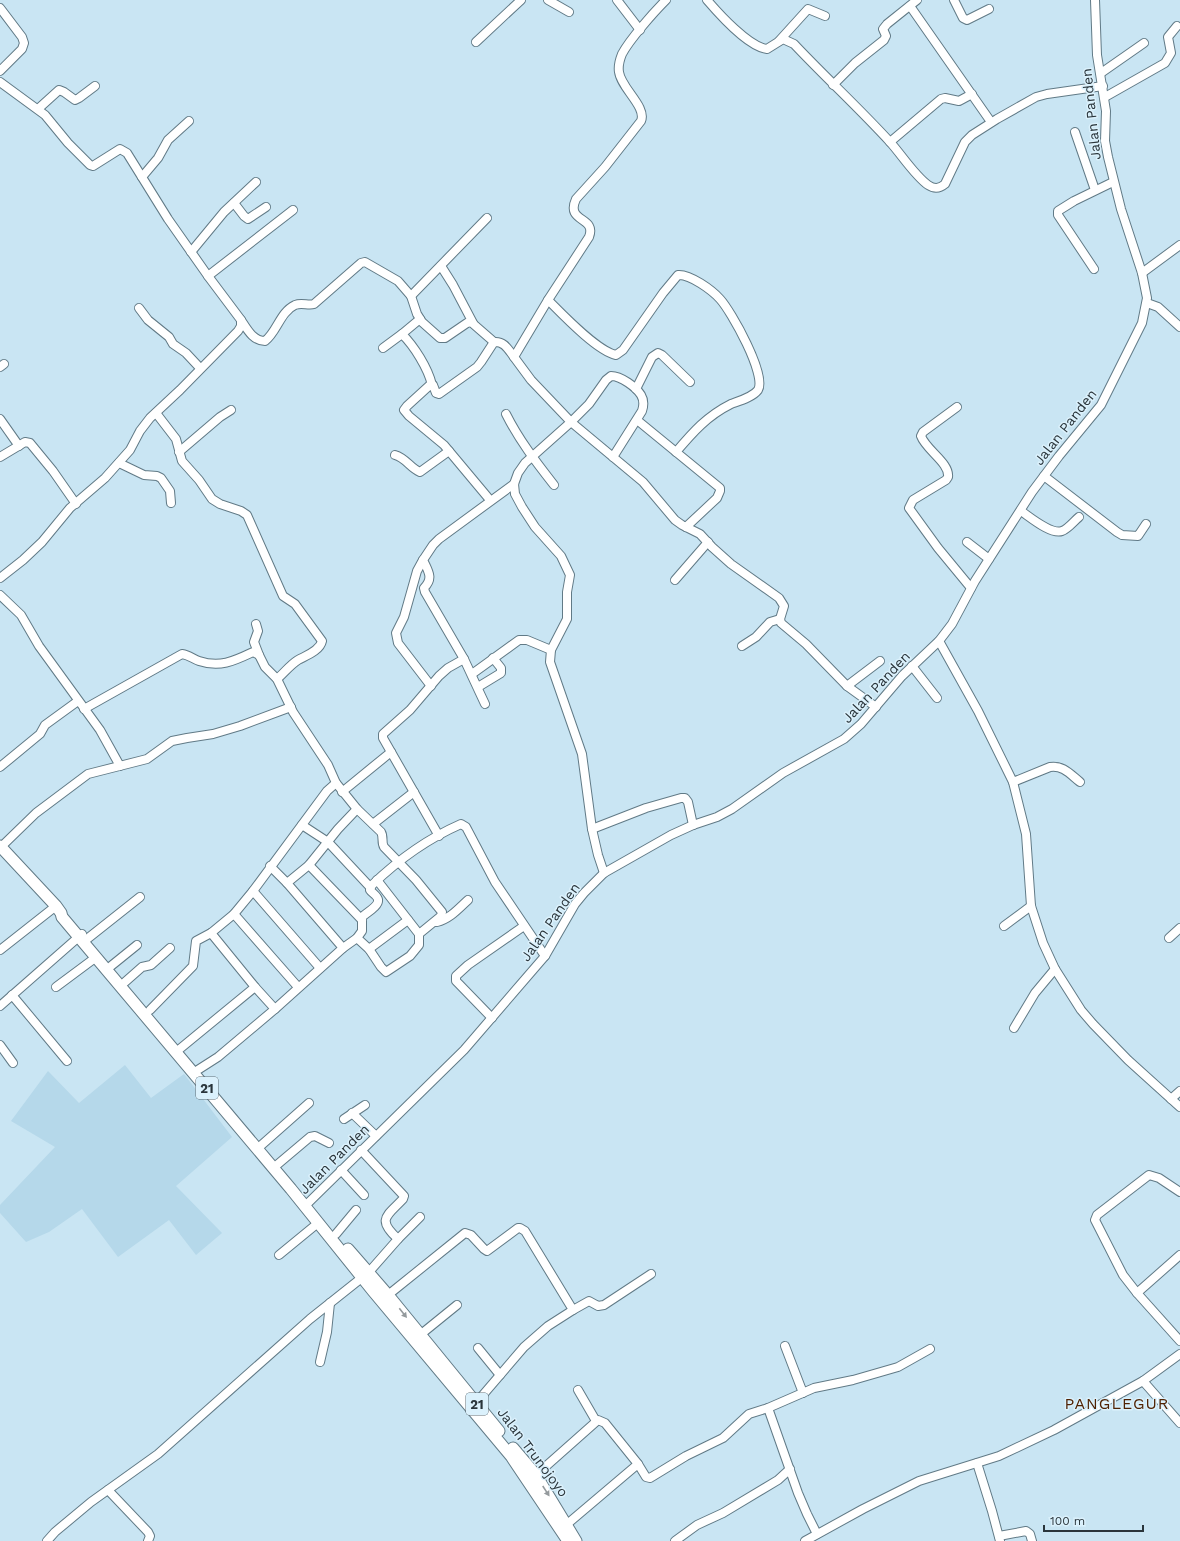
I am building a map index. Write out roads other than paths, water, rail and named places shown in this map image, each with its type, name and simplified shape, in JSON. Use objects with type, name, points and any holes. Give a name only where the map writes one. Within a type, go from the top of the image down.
[{"type":"highway","name":"21","points":[[0,846],[150,1010],[178,1050]]},
{"type":"highway","name":"21","points":[[83,937],[95,958],[197,1071],[307,1204],[336,1234],[366,1275]]},
{"type":"highway","name":"21","points":[[260,1146],[278,1164],[307,1204],[318,1223],[366,1275]]},
{"type":"highway","name":"Jalan Trunojoyo","points":[[366,1275],[388,1295],[536,1476],[576,1541]]},
{"type":"highway","name":"Jalan Trunojoyo","points":[[366,1275],[511,1456],[568,1541]]},
{"type":"street","points":[[476,42],[522,0]]},
{"type":"street","points":[[548,0],[569,12]]},
{"type":"street","points":[[617,0],[640,30]]},
{"type":"street","points":[[514,357],[590,233],[589,224],[578,218],[574,212],[576,199],[605,168],[643,118],[642,113],[622,82],[619,72],[620,62],[623,53],[640,30],[666,0]]},
{"type":"street","points":[[706,0],[728,24],[759,47],[767,49],[779,41],[808,9],[825,16]]},
{"type":"street","points":[[833,84],[855,63],[884,40],[886,36],[883,29],[884,27],[917,0]]},
{"type":"street","points":[[954,0],[963,18],[967,20],[989,9]]},
{"type":"street","name":"Jalan Panden","points":[[307,1204],[464,1050],[492,1018],[500,1006],[545,956],[575,904],[604,873],[671,835],[693,825],[717,817],[732,809],[793,766],[835,745],[854,731],[902,676],[939,641],[952,624],[971,588],[989,559],[1044,476],[1105,399],[1141,327],[1147,303],[1147,293],[1113,182],[1106,146],[1106,111],[1097,55],[1095,0]]},
{"type":"street","points":[[910,6],[991,122]]},
{"type":"street","points":[[0,8],[22,37],[24,43],[22,49],[0,71]]},
{"type":"street","points":[[1104,97],[1165,63],[1171,53],[1168,37],[1177,26]]},
{"type":"street","points":[[779,41],[785,39],[794,44],[890,142],[923,180],[933,187],[940,188],[946,182],[965,142],[972,135],[991,122],[1036,97],[1103,86]]},
{"type":"street","points":[[1100,73],[1144,43]]},
{"type":"street","points":[[0,82],[48,118],[68,143],[90,165],[96,165],[118,150],[122,150],[129,155],[161,209],[191,252],[252,336],[260,341],[264,341],[291,308],[300,304],[314,304],[363,262],[372,265],[395,278],[404,286],[411,296],[420,319],[426,326],[444,339],[467,323],[473,323]]},
{"type":"street","points":[[38,109],[58,90],[64,92],[75,100],[95,86]]},
{"type":"street","points":[[890,142],[941,99],[945,98],[959,101],[972,94]]},
{"type":"street","points":[[142,177],[158,158],[168,140],[189,122]]},
{"type":"street","points":[[1074,132],[1095,190]]},
{"type":"street","points":[[191,252],[220,216],[256,182]]},
{"type":"street","points":[[1094,269],[1058,215],[1058,210],[1113,182]]},
{"type":"street","points":[[234,204],[248,219],[266,207]]},
{"type":"street","points":[[208,276],[293,210]]},
{"type":"street","points":[[411,296],[487,218]]},
{"type":"street","points":[[1142,273],[1180,245]]},
{"type":"street","points":[[441,266],[467,309],[473,323],[494,342],[504,344],[530,380],[572,422],[643,482],[675,520],[700,534],[731,564],[778,598],[784,606],[780,619],[781,623],[806,644],[847,686],[876,707]]},
{"type":"street","points":[[548,300],[593,341],[610,352],[616,354],[623,350],[663,293],[678,275],[689,277],[712,292],[721,300],[748,346],[756,365],[760,382],[759,386],[754,393],[721,409],[698,427],[676,452]]},
{"type":"street","points":[[1147,303],[1158,307],[1180,326]]},
{"type":"street","points":[[139,308],[148,320],[169,337],[173,344],[186,353],[200,368]]},
{"type":"street","points":[[383,348],[420,319]]},
{"type":"street","points":[[0,578],[23,560],[76,504],[105,478],[130,450],[146,422],[238,331],[241,326],[241,320]]},
{"type":"street","points":[[402,334],[417,352],[429,374],[436,393],[441,393],[479,365],[494,342]]},
{"type":"street","points":[[636,389],[652,357],[658,353],[662,355],[690,382]]},
{"type":"street","points":[[431,686],[398,642],[396,637],[397,630],[406,610],[416,571],[429,550],[439,539],[490,500],[514,484],[522,468],[532,456],[572,422],[589,404],[606,380],[611,376],[622,379],[636,389],[642,396],[643,401],[642,411],[613,457]]},
{"type":"street","points":[[432,385],[407,406],[404,412],[449,451],[490,500]]},
{"type":"street","points":[[957,408],[923,432],[921,436],[926,445],[948,471],[948,477],[946,480],[913,500],[909,508],[938,548],[971,588]]},
{"type":"street","points":[[179,452],[220,417],[231,410]]},
{"type":"street","points":[[156,413],[176,439],[182,461],[199,480],[212,499],[220,504],[241,511],[247,515],[283,596],[295,604],[322,641],[319,647],[306,657],[298,660],[277,680]]},
{"type":"street","points":[[506,414],[517,435],[554,485]]},
{"type":"street","points":[[0,419],[19,446]]},
{"type":"street","points":[[637,420],[721,490],[717,498],[686,527]]},
{"type":"street","points":[[0,457],[25,442],[33,445],[76,504]]},
{"type":"street","points":[[395,455],[401,457],[414,469],[420,472],[449,451]]},
{"type":"street","points":[[119,463],[144,475],[157,476],[161,478],[170,490],[171,503]]},
{"type":"street","points":[[1044,476],[1121,535],[1138,536],[1146,524]]},
{"type":"street","points":[[514,484],[515,494],[522,508],[535,527],[561,556],[570,574],[567,592],[566,619],[551,650],[550,666],[582,754],[592,828],[604,873]]},
{"type":"street","points":[[1021,511],[1050,530],[1057,531],[1063,531],[1079,517]]},
{"type":"street","points":[[675,580],[708,542]]},
{"type":"street","points":[[967,542],[989,559]]},
{"type":"street","points":[[423,560],[430,579],[429,583],[424,588],[425,592],[464,659],[485,704]]},
{"type":"street","points":[[0,595],[21,615],[39,646],[100,730],[120,766]]},
{"type":"street","points":[[742,646],[756,637],[770,622],[780,619]]},
{"type":"street","points":[[256,624],[258,631],[254,642],[259,655],[266,667],[277,680],[306,733],[328,765],[336,783],[357,809],[381,832],[383,835],[382,842],[384,847],[416,880],[442,912],[441,916],[419,934]]},
{"type":"street","points":[[472,674],[516,642],[523,639],[551,650]]},
{"type":"street","points":[[939,641],[978,711],[1013,782],[1026,834],[1031,906],[1043,943],[1055,969],[1081,1010],[1093,1024],[1128,1060],[1180,1108]]},
{"type":"street","points":[[84,708],[182,654],[199,661],[212,664],[229,663],[253,652],[259,655]]},
{"type":"street","points":[[478,687],[501,673],[501,668],[493,658]]},
{"type":"street","points":[[439,836],[383,738],[384,734],[410,710],[448,668],[464,659]]},
{"type":"street","points":[[847,686],[880,661]]},
{"type":"street","points":[[912,666],[937,698]]},
{"type":"street","points":[[0,767],[40,734],[45,725],[78,701]]},
{"type":"street","points":[[0,846],[36,813],[88,774],[152,757],[172,741],[213,734],[240,726],[291,707]]},
{"type":"street","points":[[342,792],[391,752]]},
{"type":"street","points":[[1013,782],[1056,766],[1065,770],[1080,782]]},
{"type":"street","points":[[150,1010],[193,966],[196,941],[212,933],[234,914],[253,891],[270,866],[327,791],[336,783]]},
{"type":"street","points":[[373,824],[414,792]]},
{"type":"street","points":[[592,828],[646,808],[681,798],[685,798],[688,802],[693,825]]},
{"type":"street","points":[[288,882],[309,865],[357,809]]},
{"type":"street","points":[[197,1071],[218,1057],[275,1009],[343,948],[357,938],[362,931],[363,916],[377,905],[378,898],[371,891],[370,887],[328,842],[302,825]]},
{"type":"street","points":[[370,887],[398,862],[439,836],[459,825],[464,825],[495,882],[545,956]]},
{"type":"street","points":[[309,865],[362,920]]},
{"type":"street","points":[[270,866],[288,882],[343,948]]},
{"type":"street","points":[[357,938],[369,949],[381,968],[387,972],[418,948],[420,943],[419,934],[377,880]]},
{"type":"street","points":[[253,891],[320,968]]},
{"type":"street","points":[[0,1006],[83,937],[140,897]]},
{"type":"street","points":[[433,923],[447,918],[468,900]]},
{"type":"street","points":[[1004,926],[1031,906]]},
{"type":"street","points":[[0,950],[58,910]]},
{"type":"street","points":[[234,914],[298,987]]},
{"type":"street","points":[[369,949],[408,920]]},
{"type":"street","points":[[492,1018],[456,981],[456,976],[468,965],[524,926]]},
{"type":"street","points":[[1169,938],[1180,928]]},
{"type":"street","points":[[212,933],[255,987],[275,1009]]},
{"type":"street","points":[[111,966],[137,945]]},
{"type":"street","points":[[125,982],[142,967],[151,965],[170,948]]},
{"type":"street","points":[[56,987],[95,958]]},
{"type":"street","points":[[1014,1028],[1035,992],[1055,969]]},
{"type":"street","points":[[178,1050],[255,987]]},
{"type":"street","points":[[12,995],[67,1061]]},
{"type":"street","points":[[0,1045],[13,1063]]},
{"type":"street","points":[[1171,1099],[1180,1091]]},
{"type":"street","points":[[260,1146],[309,1103]]},
{"type":"street","points":[[344,1119],[365,1105]]},
{"type":"street","points":[[352,1113],[376,1136]]},
{"type":"street","points":[[278,1164],[312,1136],[329,1143]]},
{"type":"street","points":[[361,1150],[404,1196],[404,1199],[389,1214],[386,1221],[386,1227],[398,1239]]},
{"type":"street","points":[[341,1170],[364,1195]]},
{"type":"street","points":[[1180,1192],[1159,1178],[1150,1176],[1095,1217],[1095,1221],[1123,1275],[1180,1341]]},
{"type":"street","points":[[336,1234],[356,1210]]},
{"type":"street","points":[[46,1541],[55,1532],[108,1490],[158,1454],[330,1303],[366,1275],[420,1217]]},
{"type":"street","points":[[279,1255],[318,1223]]},
{"type":"street","points":[[388,1295],[466,1233],[470,1234],[484,1250],[488,1251],[520,1228],[524,1231],[573,1310]]},
{"type":"street","points":[[1137,1293],[1180,1255]]},
{"type":"street","points":[[476,1403],[524,1347],[537,1335],[573,1310],[589,1301],[592,1301],[598,1306],[604,1305],[651,1274]]},
{"type":"street","points":[[320,1362],[327,1332],[330,1303]]},
{"type":"street","points":[[420,1335],[457,1304]]},
{"type":"street","points":[[785,1346],[803,1393]]},
{"type":"street","points":[[478,1348],[500,1375]]},
{"type":"street","points":[[536,1476],[596,1421],[600,1420],[605,1423],[638,1464],[646,1477],[650,1478],[686,1456],[723,1438],[746,1416],[819,1386],[853,1380],[898,1367],[930,1349]]},
{"type":"street","points":[[805,1541],[919,1481],[999,1456],[1048,1433],[1143,1381],[1180,1354]]},
{"type":"street","points":[[1143,1381],[1180,1423]]},
{"type":"street","points":[[578,1390],[596,1421]]},
{"type":"street","points":[[768,1408],[801,1500],[817,1534]]},
{"type":"street","points":[[977,1463],[999,1539],[1026,1531],[1030,1534],[1032,1541]]},
{"type":"street","points":[[566,1525],[638,1464]]},
{"type":"street","points":[[675,1541],[697,1525],[723,1513],[778,1480],[790,1469]]},
{"type":"street","points":[[108,1490],[148,1532],[150,1536],[148,1541]]},
{"type":"district","name":"PANGLEGUR","points":[[1117,1403]]}]
